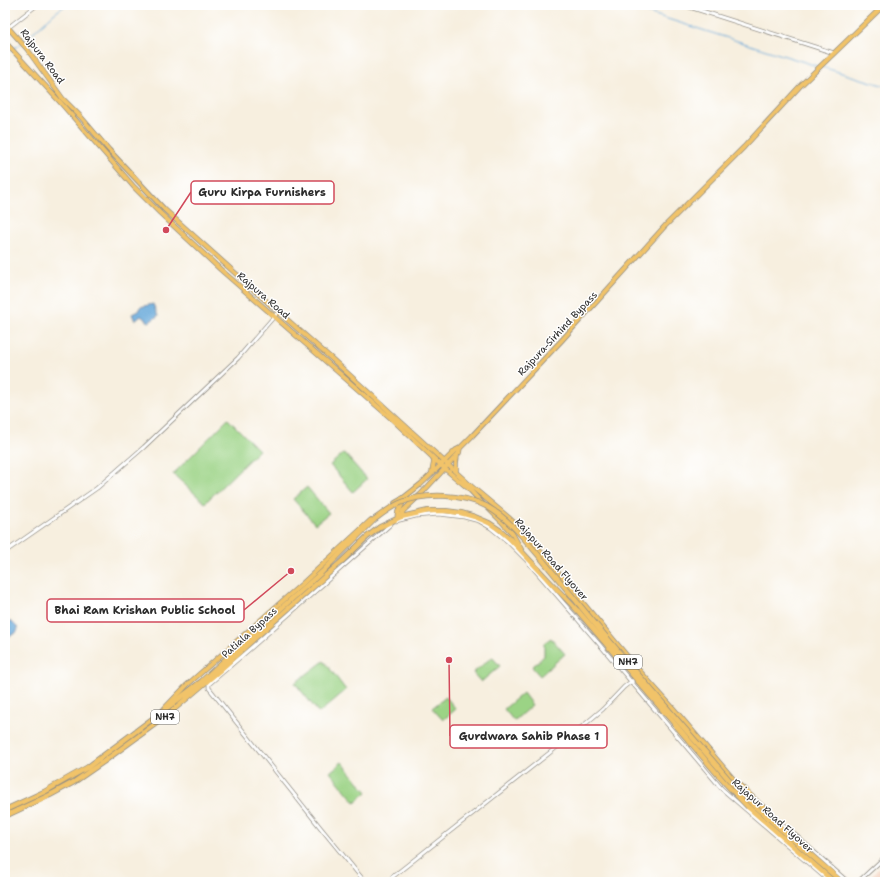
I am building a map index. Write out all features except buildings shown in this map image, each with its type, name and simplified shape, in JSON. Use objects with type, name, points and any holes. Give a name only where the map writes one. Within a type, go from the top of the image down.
[{"type":"highway","name":"Rajapur Road Flyover","points":[[159,714],[202,681],[233,651],[322,572],[375,518],[401,502],[435,496],[459,498],[486,506],[506,520],[525,539],[750,805],[777,826]]},
{"type":"highway","points":[[400,518],[398,516],[403,502],[402,499]]},
{"type":"highway","name":"Patiala Bypass","points":[[5,816],[74,782],[135,740],[195,693],[380,527],[400,518],[428,511],[446,511],[475,517],[489,523],[510,539]]},
{"type":"highway","name":"Rajpura Road","points":[[510,539],[578,611]]},
{"type":"highway","name":"Rajapur Road Flyover","points":[[578,611],[726,784],[834,882]]},
{"type":"highway","name":"NH7","points":[[5,810],[44,792],[88,767],[159,714]]},
{"type":"highway","name":"NH7","points":[[777,826],[842,882]]},
{"type":"main road","name":"Rajpura-Sirhind Bypass","points":[[443,466],[562,340],[665,226],[744,147],[801,85],[884,5]]},
{"type":"main road","name":"Rajpura Road","points":[[5,24],[27,49],[63,99],[164,209],[471,486],[519,527],[537,546],[641,673],[735,781],[776,820]]},
{"type":"main road","name":"Rajpura Road","points":[[5,42],[143,196],[190,242],[469,489],[512,533],[522,551]]},
{"type":"main road","points":[[441,458],[456,453],[456,472]]},
{"type":"main road","points":[[431,475],[434,462],[433,457]]},
{"type":"main road","points":[[159,714],[187,685],[373,519],[402,499],[443,466]]},
{"type":"main road","points":[[400,518],[403,511],[421,494],[443,466]]},
{"type":"main road","points":[[776,820],[777,826]]},
{"type":"street","points":[[9,27],[37,5]]},
{"type":"street","points":[[683,5],[832,55]]},
{"type":"street","points":[[5,552],[97,488],[238,358],[278,312]]},
{"type":"street","points":[[365,882],[208,688],[209,684],[389,524],[416,516],[439,514],[464,517],[479,521],[507,540],[632,682],[722,789],[830,882]]},
{"type":"street","points":[[386,882],[571,736],[603,709],[624,687],[632,682],[641,673]]},
{"type":"street","points":[[776,820],[848,882]]},
{"type":"street","points":[[858,882],[885,857]]},
{"type":"shaded area","points":[[885,862],[885,882],[864,882]]},
{"type":"green space","points":[[228,419],[259,450],[205,503],[173,474]]},
{"type":"green space","points":[[344,453],[367,479],[353,492],[330,465]]},
{"type":"green space","points":[[307,487],[329,513],[315,524],[293,499]]},
{"type":"green space","points":[[551,638],[565,654],[540,676],[532,667],[544,656],[544,643]]},
{"type":"green space","points":[[492,657],[500,666],[481,682],[473,673]]},
{"type":"green space","points":[[324,661],[346,690],[319,713],[295,683]]},
{"type":"green space","points":[[523,693],[532,705],[514,721],[504,709]]},
{"type":"green space","points":[[446,697],[456,709],[443,720],[432,708]]},
{"type":"green space","points":[[342,762],[367,792],[355,802],[330,772]]},
{"type":"water","points":[[153,304],[158,316],[149,322],[141,316],[135,321],[132,314],[138,311],[140,307]]},
{"type":"water","points":[[8,621],[11,621],[18,628],[17,632],[10,636],[7,631]]},
{"type":"waterway","points":[[22,42],[66,5]]},
{"type":"waterway","points":[[623,5],[817,66]]},
{"type":"waterway","points":[[13,49],[20,44]]},
{"type":"waterway","points":[[5,56],[10,51]]},
{"type":"waterway","points":[[822,67],[885,86]]},
{"type":"place","name":"Guru Kirpa Furnishers","points":[[166,230]]},
{"type":"place","name":"Bhai Ram Krishan Public School","points":[[291,571]]},
{"type":"place","name":"Gurdwara Sahib Phase 1","points":[[449,660]]}]
